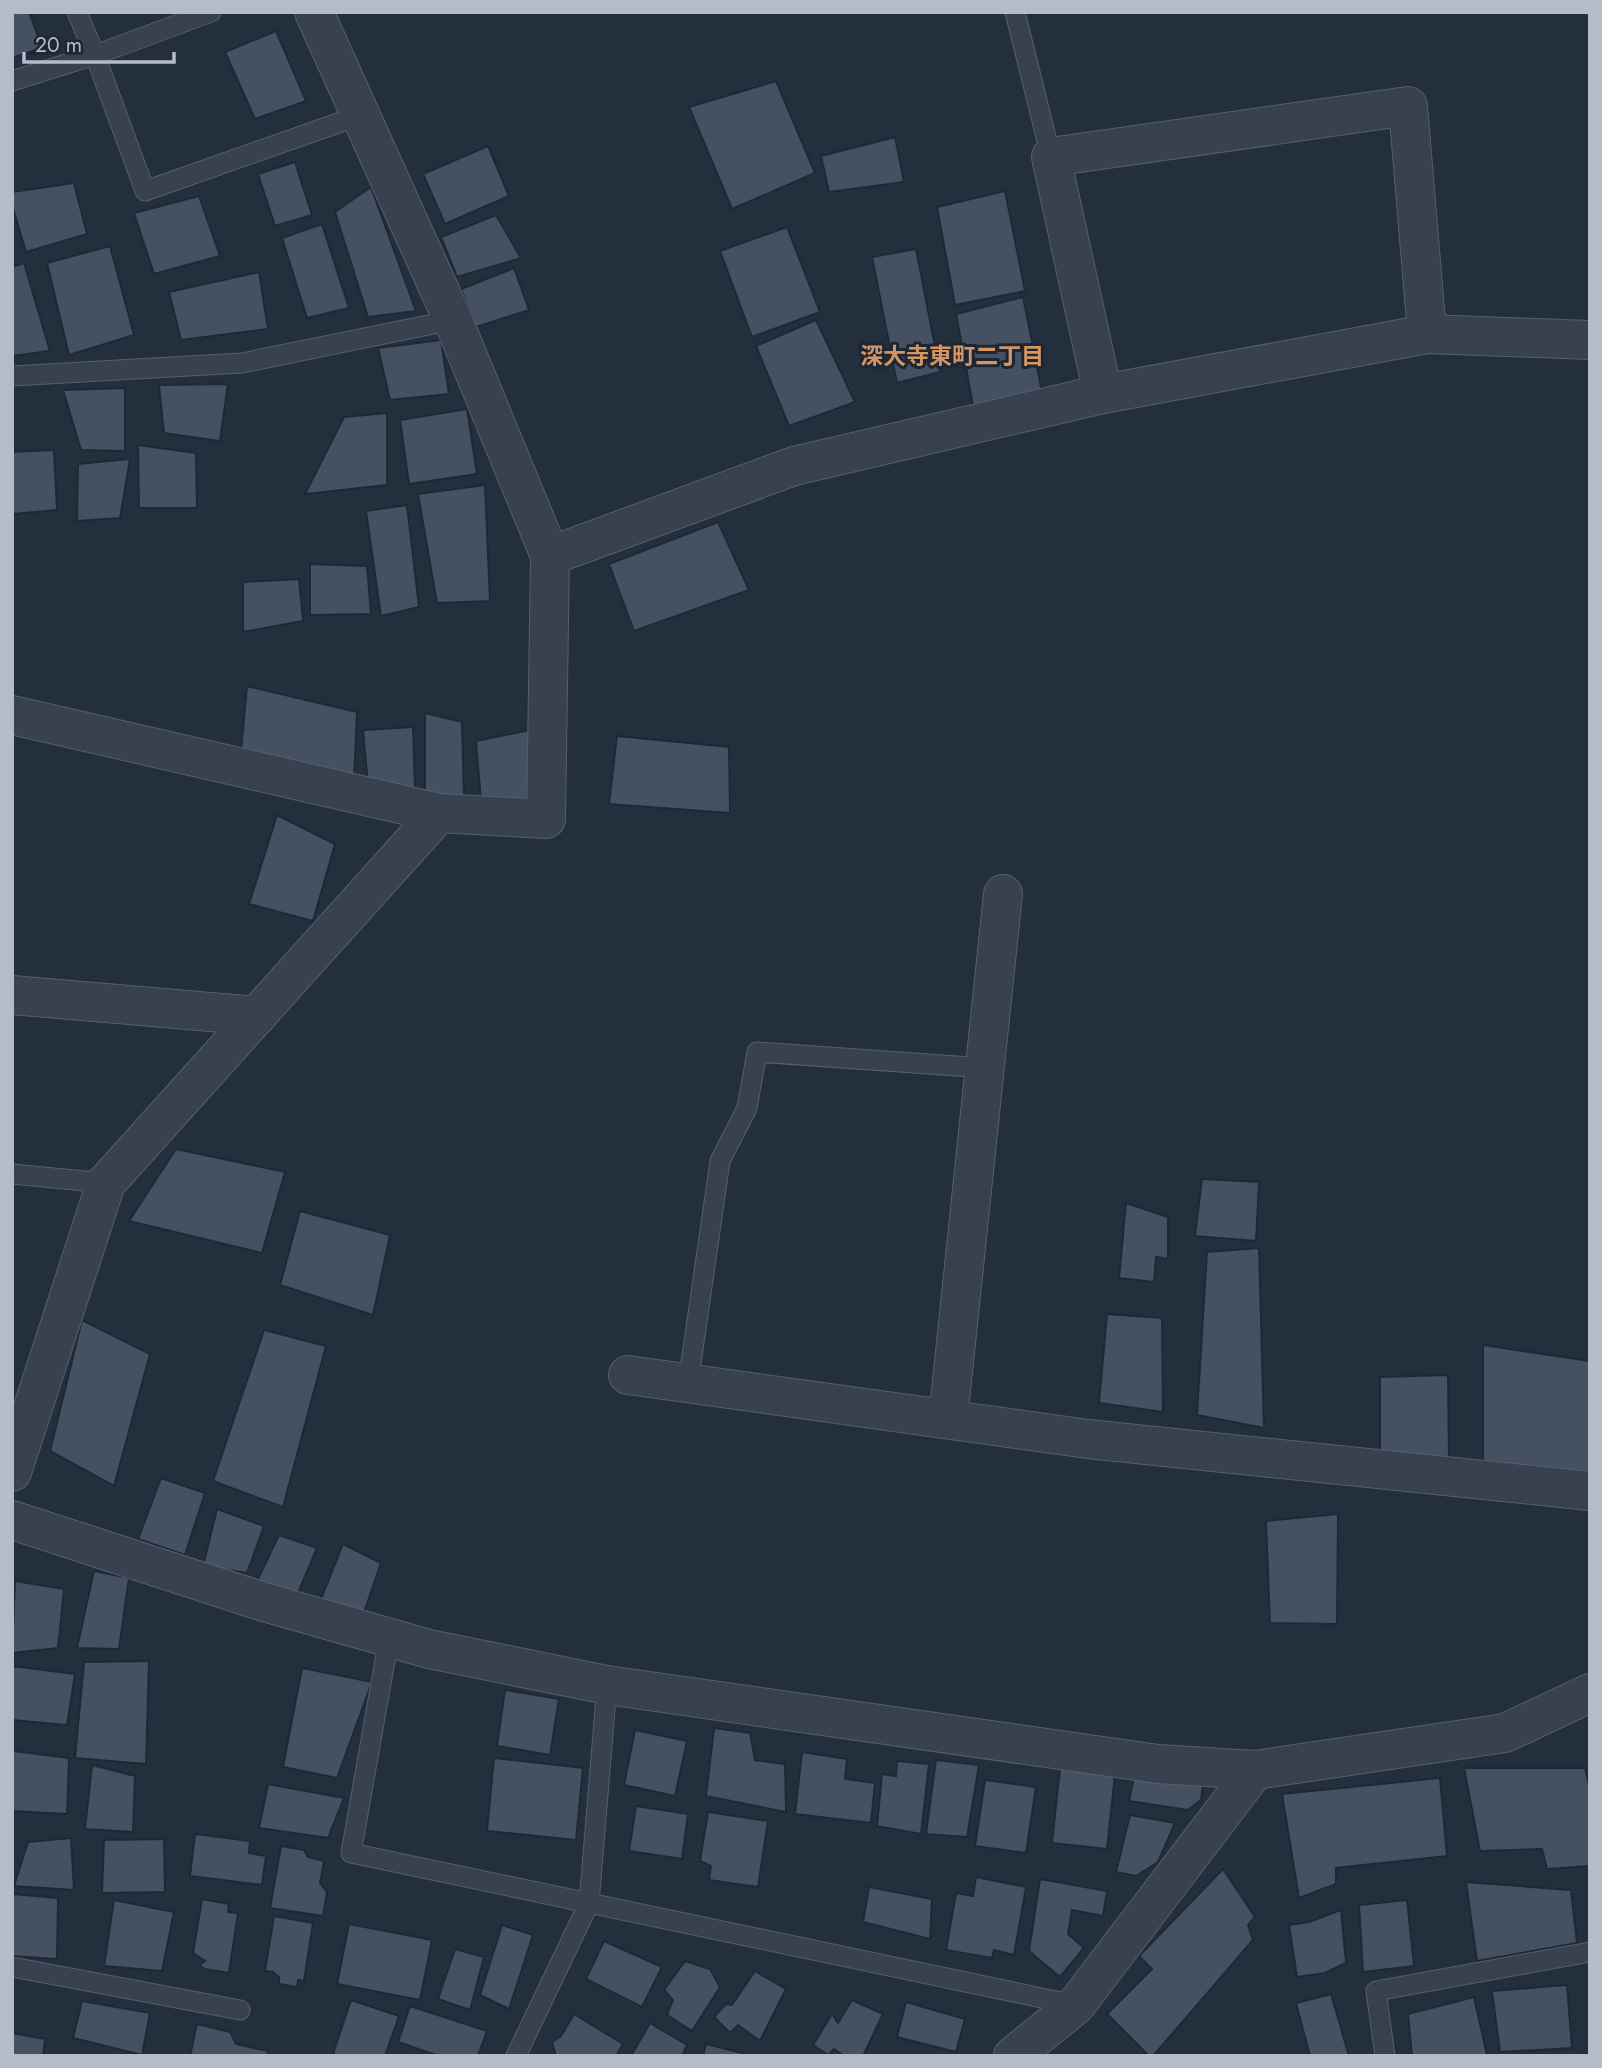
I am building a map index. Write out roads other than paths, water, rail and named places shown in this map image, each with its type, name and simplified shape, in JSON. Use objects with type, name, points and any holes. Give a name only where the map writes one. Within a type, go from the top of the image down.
[{"type":"street","points":[[12,715],[439,813],[546,819],[550,556],[453,320],[314,12]]},
{"type":"street","points":[[1103,394],[1051,157],[1408,106],[1427,334]]},
{"type":"street","points":[[550,556],[794,466],[1103,394],[1427,334],[1590,340]]},
{"type":"street","points":[[12,1472],[106,1183],[439,813]]},
{"type":"street","points":[[948,1419],[1003,894]]},
{"type":"street","points":[[12,995],[257,1016]]},
{"type":"street","points":[[628,1375],[1088,1439],[1590,1491]]},
{"type":"street","points":[[12,1520],[264,1602],[429,1649],[607,1685],[1158,1764],[1255,1770],[1506,1733],[1590,1693]]},
{"type":"street","points":[[1013,2056],[1076,2005],[1255,1770]]},
{"type":"lane","points":[[76,12],[95,55],[145,191],[360,115]]},
{"type":"lane","points":[[12,81],[95,55],[211,12]]},
{"type":"lane","points":[[1015,12],[1051,157]]},
{"type":"lane","points":[[12,376],[242,363],[453,320]]},
{"type":"lane","points":[[688,1384],[720,1161],[747,1108],[757,1052],[985,1068]]},
{"type":"lane","points":[[12,1174],[106,1183]]},
{"type":"lane","points":[[390,1638],[351,1853],[1076,2005]]},
{"type":"lane","points":[[516,2056],[589,1903],[607,1685]]},
{"type":"lane","points":[[1385,2056],[1376,1991],[1590,1952]]},
{"type":"lane","points":[[12,1966],[240,2010]]},
{"type":"district","name":"深大寺東町二丁目","points":[[952,356]]}]
